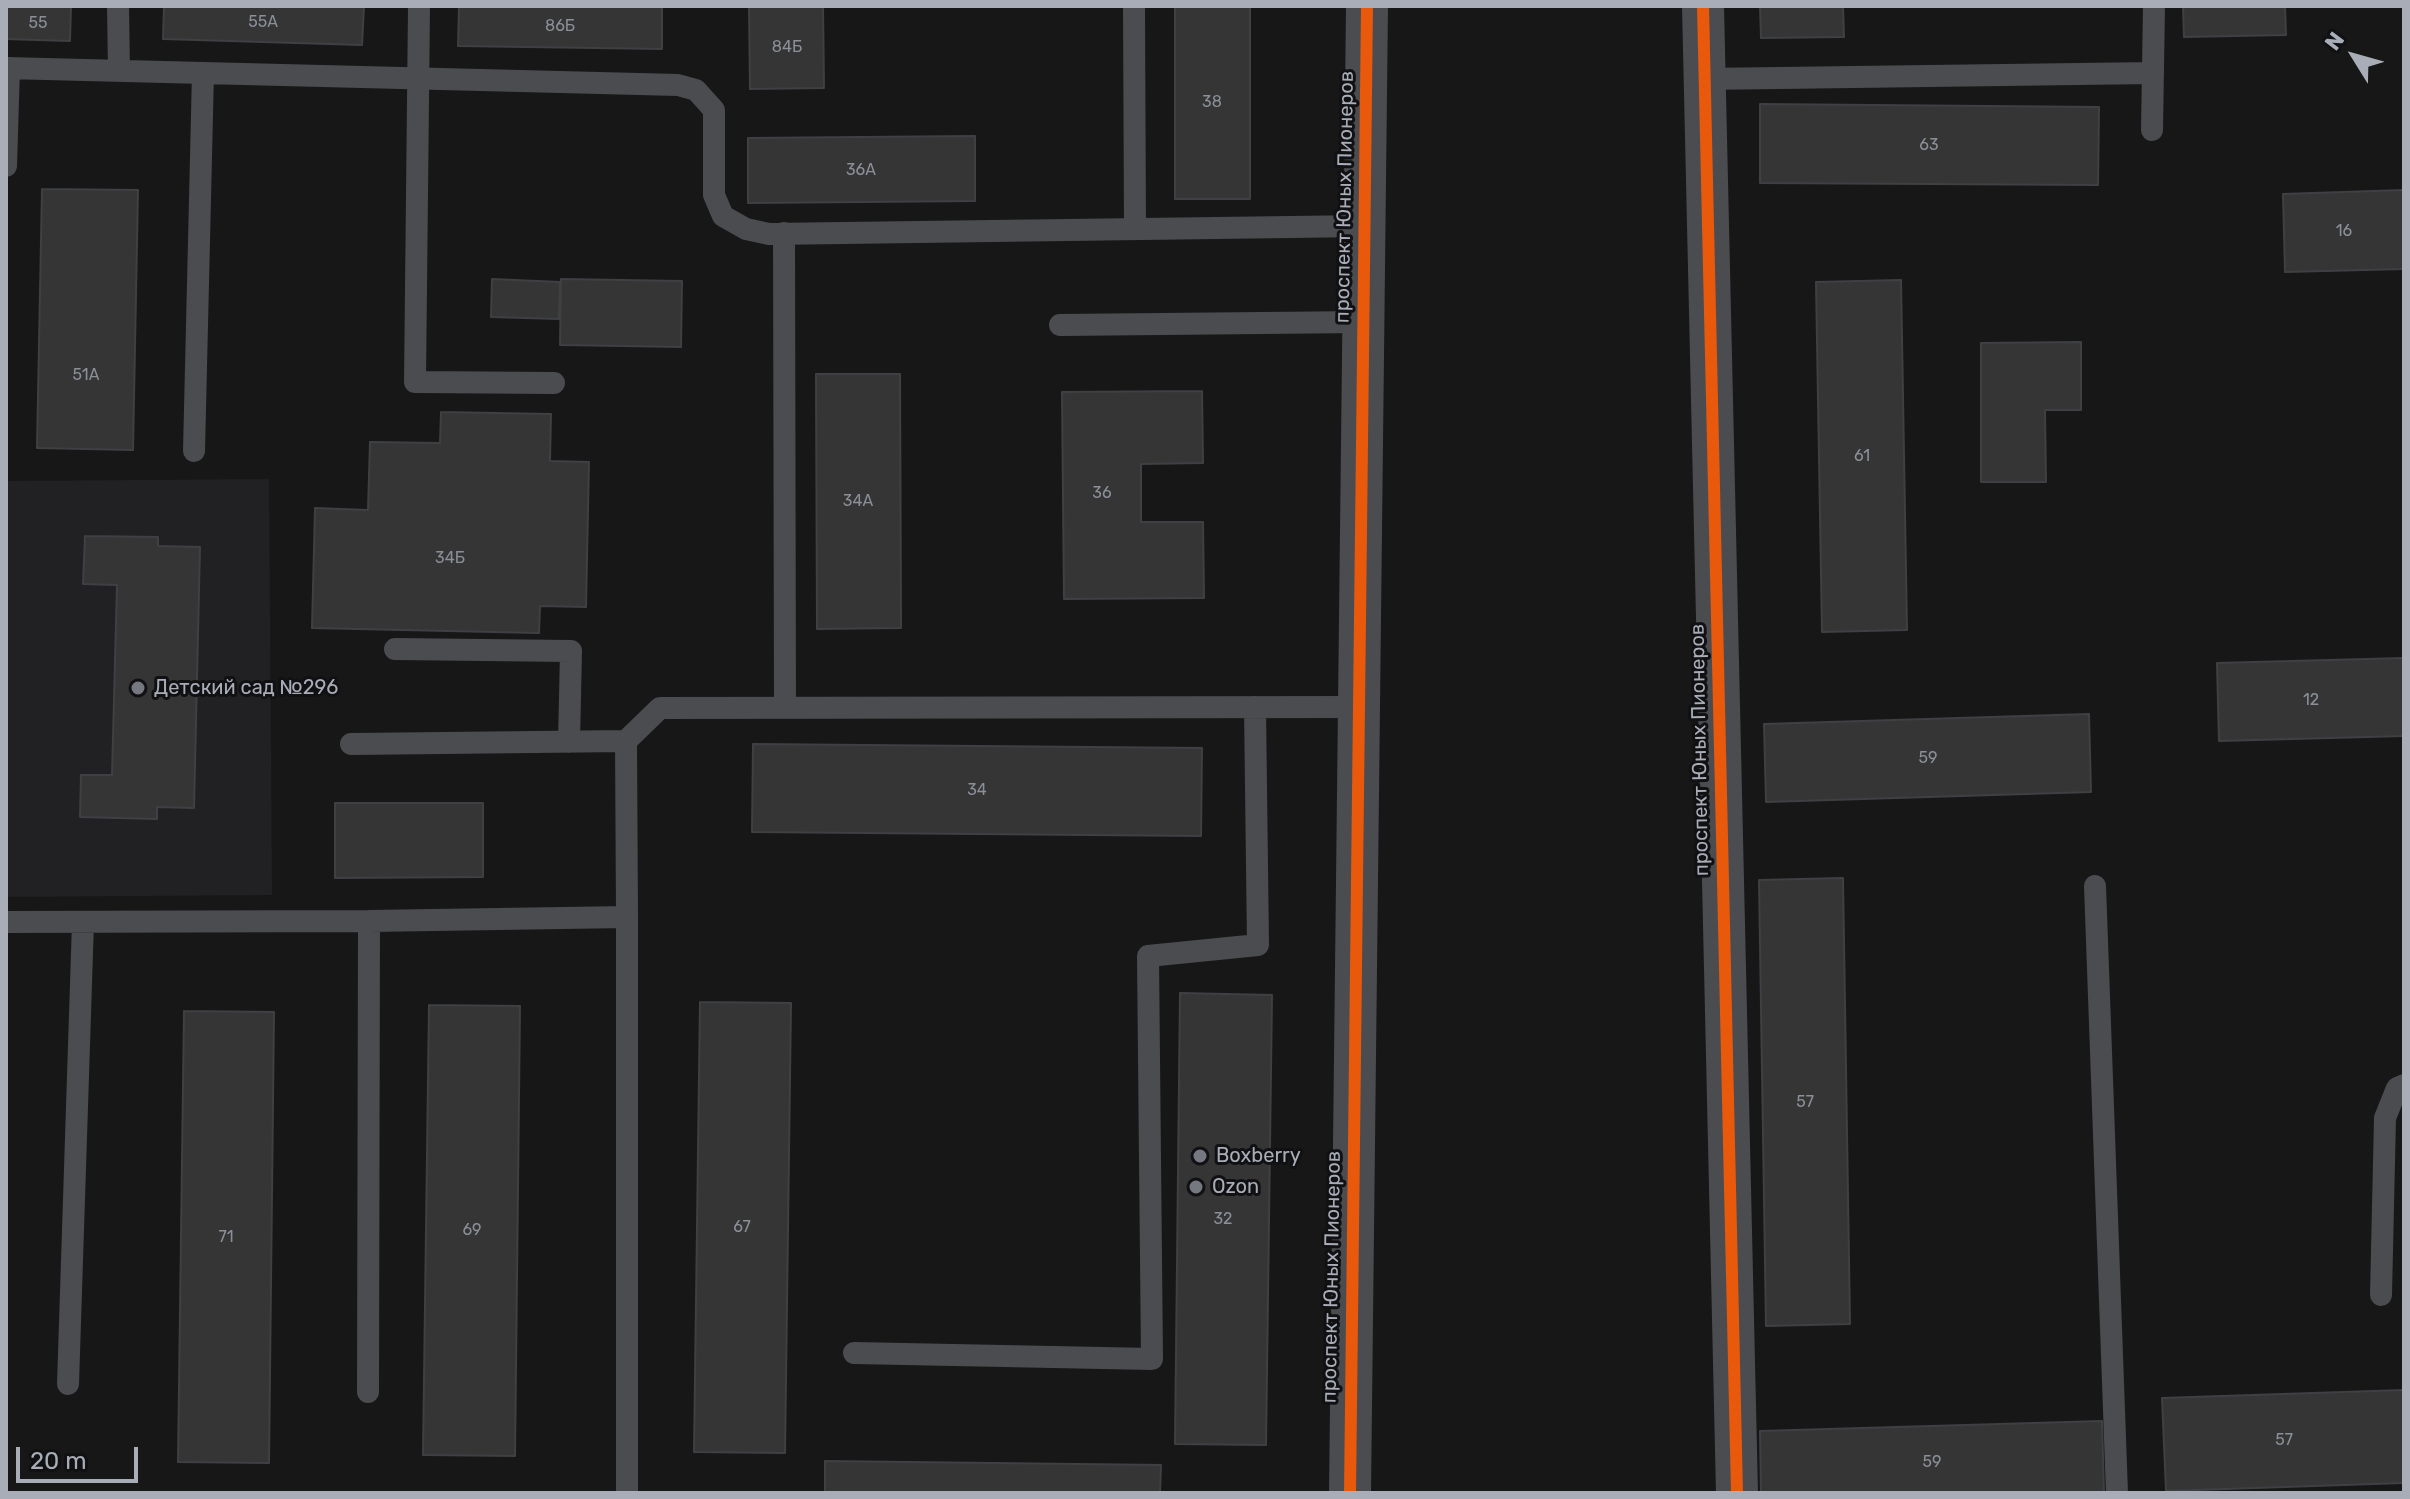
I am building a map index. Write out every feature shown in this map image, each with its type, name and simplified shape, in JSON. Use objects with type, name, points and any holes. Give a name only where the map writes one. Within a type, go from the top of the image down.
[{"type":"street","name":"проспект Юных Пионеров","points":[[1350,1493],[1367,6]]},
{"type":"street","name":"проспект Юных Пионеров","points":[[1703,6],[1737,1493]]},
{"type":"lane","points":[[118,6],[119,71]]},
{"type":"lane","points":[[419,6],[415,382],[554,383]]},
{"type":"lane","points":[[1134,6],[1135,228]]},
{"type":"lane","points":[[2152,130],[2154,6]]},
{"type":"lane","points":[[6,166],[8,68],[678,85],[696,90],[714,110],[714,195],[723,216],[746,229],[769,234],[1365,226]]},
{"type":"lane","points":[[194,451],[203,73]]},
{"type":"lane","points":[[1704,79],[2153,73]]},
{"type":"lane","points":[[784,233],[785,708]]},
{"type":"lane","points":[[1060,325],[1364,322]]},
{"type":"lane","points":[[395,649],[571,651],[569,742]]},
{"type":"lane","points":[[854,1353],[1152,1359],[1148,956],[1258,945],[1255,707]]},
{"type":"lane","points":[[351,744],[626,741],[660,708],[1358,707]]},
{"type":"lane","points":[[626,741],[627,1493]]},
{"type":"lane","points":[[2095,886],[2117,1493]]},
{"type":"lane","points":[[6,922],[627,917]]},
{"type":"lane","points":[[368,1392],[369,921]]},
{"type":"lane","points":[[68,1384],[83,922]]},
{"type":"lane","points":[[2381,1295],[2385,1118],[2397,1088],[2404,1085]]},
{"type":"shaded area","name":"Детский сад №296","points":[[269,479],[272,895],[6,897],[6,481]]},
{"type":"building","points":[[6,6],[71,6],[70,41],[6,39]]},
{"type":"building","points":[[164,6],[364,6],[362,45],[163,39]]},
{"type":"building","points":[[459,6],[662,6],[662,49],[458,46]]},
{"type":"building","points":[[749,6],[823,6],[824,88],[750,89]]},
{"type":"building","points":[[1175,6],[1250,6],[1250,199],[1175,199]]},
{"type":"building","points":[[1760,6],[1843,6],[1844,37],[1761,38]]},
{"type":"building","points":[[2183,6],[2285,6],[2286,35],[2184,37]]},
{"type":"building","points":[[1760,104],[2099,107],[2098,185],[1760,183]]},
{"type":"building","points":[[975,136],[975,201],[748,203],[748,138]]},
{"type":"building","points":[[42,189],[138,190],[133,450],[37,448]]},
{"type":"building","points":[[2404,190],[2404,269],[2285,272],[2283,194]]},
{"type":"building","points":[[492,279],[560,282],[559,319],[491,317]]},
{"type":"building","points":[[561,279],[682,281],[681,347],[560,345]]},
{"type":"building","points":[[1901,280],[1907,630],[1822,632],[1816,282]]},
{"type":"building","points":[[2081,342],[2081,410],[2045,410],[2046,482],[1981,482],[1981,343]]},
{"type":"building","points":[[816,374],[900,374],[901,628],[817,629]]},
{"type":"building","points":[[1202,391],[1203,463],[1141,464],[1141,522],[1203,522],[1204,598],[1064,599],[1062,392]]},
{"type":"building","points":[[441,412],[551,414],[550,461],[589,462],[586,607],[540,606],[539,633],[312,628],[315,508],[368,510],[370,442],[440,443]]},
{"type":"building","points":[[85,536],[158,537],[158,546],[200,547],[194,808],[157,807],[157,819],[80,817],[81,775],[112,775],[117,585],[83,584]]},
{"type":"building","points":[[2404,658],[2404,736],[2219,741],[2217,663]]},
{"type":"building","points":[[2089,714],[2091,792],[1766,802],[1764,724]]},
{"type":"building","points":[[753,744],[1202,748],[1201,836],[752,832]]},
{"type":"building","points":[[335,803],[483,803],[483,877],[335,878]]},
{"type":"building","points":[[1843,878],[1850,1324],[1766,1326],[1759,880]]},
{"type":"building","points":[[1180,993],[1272,995],[1266,1445],[1175,1444]]},
{"type":"building","points":[[700,1002],[791,1003],[785,1453],[694,1452]]},
{"type":"building","points":[[429,1005],[520,1006],[515,1456],[423,1455]]},
{"type":"building","points":[[184,1011],[274,1012],[269,1463],[178,1462]]},
{"type":"building","points":[[2404,1390],[2404,1483],[2166,1491],[2162,1398]]},
{"type":"building","points":[[2102,1421],[2104,1493],[1761,1493],[1760,1431]]},
{"type":"building","points":[[825,1461],[1161,1465],[1160,1493],[825,1493]]},
{"type":"cycle path","points":[[1350,1493],[1367,6]]},
{"type":"cycle path","points":[[1703,6],[1737,1493]]},
{"type":"place","name":"Детский сад №296","points":[[138,688]]},
{"type":"place","name":"Boxberry","points":[[1200,1156]]},
{"type":"place","name":"Ozon","points":[[1196,1187]]}]
